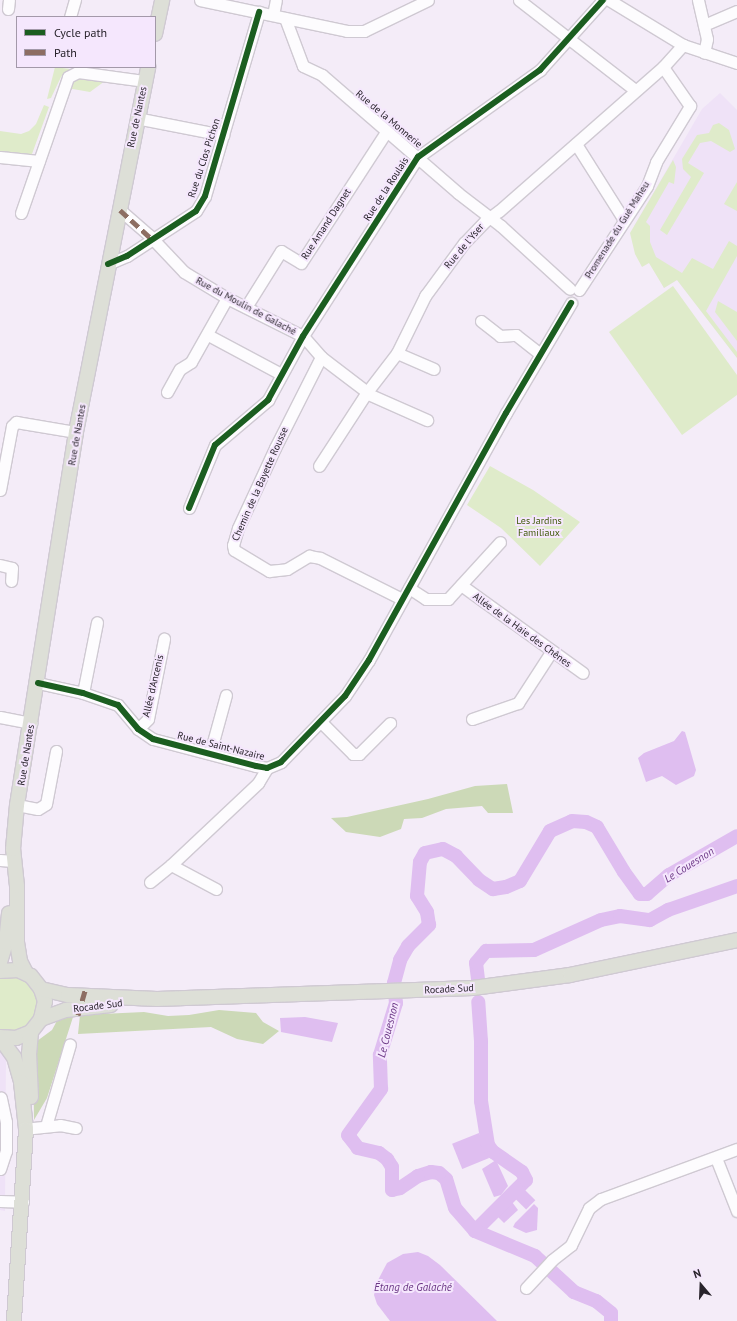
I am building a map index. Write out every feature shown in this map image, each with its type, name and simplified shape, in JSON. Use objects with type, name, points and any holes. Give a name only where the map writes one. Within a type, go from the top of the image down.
[{"type":"main road","points":[[156,29],[162,0]]},
{"type":"main road","name":"Rue de Nantes","points":[[26,974],[18,955],[17,886],[7,860],[38,683],[76,432],[108,264],[120,210],[136,118],[148,68]]},
{"type":"main road","name":"Rue de Nantes","points":[[0,962],[6,942],[10,883],[14,875]]},
{"type":"main road","name":"Rocade Sud","points":[[41,989],[68,995],[157,999],[385,992],[515,984],[737,940]]},
{"type":"main road","points":[[0,971],[10,969],[26,974],[41,989],[45,1007],[41,1019],[31,1032],[16,1038],[0,1038]]},
{"type":"main road","name":"Rocade Sud","points":[[41,1019],[66,1010],[157,999]]},
{"type":"main road","points":[[14,1321],[23,1202],[35,1125],[29,1068],[31,1032]]},
{"type":"main road","points":[[0,1038],[14,1057],[35,1125]]},
{"type":"street","points":[[70,16],[75,0]]},
{"type":"street","points":[[200,0],[346,31],[364,31],[414,3],[428,0]]},
{"type":"street","points":[[273,15],[276,0]]},
{"type":"street","points":[[519,0],[635,90]]},
{"type":"street","name":"Rue de la Roulais","points":[[190,508],[215,445],[268,400],[303,336],[418,157],[540,70],[603,0]]},
{"type":"street","points":[[610,0],[683,45],[737,63]]},
{"type":"street","points":[[698,0],[707,39],[704,53]]},
{"type":"street","points":[[704,25],[737,10]]},
{"type":"street","name":"Rue du Clos Pichon","points":[[108,264],[127,256],[196,211],[205,196],[258,12]]},
{"type":"street","name":"Rue de la Monnerie","points":[[284,18],[303,66],[322,75],[386,132],[418,157],[574,290]]},
{"type":"street","name":"Rue de l'Yser","points":[[319,466],[367,392],[397,353],[425,296],[464,243],[490,218],[576,144],[635,90],[664,67],[683,45]]},
{"type":"street","name":"Promenade du Gué Maheu","points":[[574,290],[647,186],[656,162],[690,106],[664,67]]},
{"type":"street","points":[[21,213],[68,77],[78,72],[145,81]]},
{"type":"street","points":[[136,118],[223,134]]},
{"type":"street","name":"Rue Amand Dagnet","points":[[246,307],[281,251],[301,263],[386,132]]},
{"type":"street","points":[[576,144],[624,220]]},
{"type":"street","points":[[0,157],[39,161]]},
{"type":"street","name":"Rue du Moulin de Galaché","points":[[120,210],[153,240],[184,272],[227,298],[303,336]]},
{"type":"street","name":"Rue de Saint-Nazaire","points":[[38,683],[83,693],[118,705],[138,729],[153,739],[267,768],[281,762],[322,723],[346,696],[369,660],[540,354],[571,303],[566,294],[574,290]]},
{"type":"street","points":[[167,392],[180,369],[191,362],[208,335],[227,298]]},
{"type":"street","points":[[481,320],[500,336],[516,335],[540,354]]},
{"type":"street","points":[[208,335],[281,374]]},
{"type":"street","points":[[303,336],[321,357],[367,392],[427,420]]},
{"type":"street","points":[[397,353],[434,369]]},
{"type":"street","name":"Chemin de la Bayette Rousse","points":[[321,357],[243,517],[232,545],[234,550],[269,571],[287,569],[309,556],[320,558],[402,599]]},
{"type":"street","points":[[0,490],[12,426],[16,422],[76,432]]},
{"type":"street","points":[[409,588],[426,599],[448,599],[500,542]]},
{"type":"street","points":[[0,565],[12,568],[11,581]]},
{"type":"street","name":"Allée de la Haie des Chênes","points":[[461,586],[551,652],[583,673]]},
{"type":"street","points":[[83,693],[97,622]]},
{"type":"street","name":"Allée d'Ancenis","points":[[138,729],[148,719],[164,639]]},
{"type":"street","points":[[472,719],[518,703],[551,652]]},
{"type":"street","points":[[210,753],[226,695]]},
{"type":"street","points":[[0,717],[31,723]]},
{"type":"street","points":[[322,723],[352,754],[359,754],[390,723]]},
{"type":"street","points":[[17,805],[38,809],[46,804],[56,751]]},
{"type":"street","points":[[150,882],[171,865],[258,783],[267,768]]},
{"type":"street","points":[[171,865],[216,889]]},
{"type":"street","points":[[70,1044],[35,1125],[60,1125],[76,1128]]},
{"type":"street","points":[[0,1098],[6,1122],[6,1151],[0,1169]]},
{"type":"street","points":[[526,1288],[552,1260],[571,1244],[588,1208],[601,1199],[716,1158],[737,1149]]},
{"type":"street","points":[[716,1158],[737,1211]]},
{"type":"street","points":[[0,1201],[23,1202]]},
{"type":"shaded area","points":[[720,93],[737,110],[737,358],[677,280],[664,288],[634,226],[702,109]]},
{"type":"shaded area","points":[[0,1049],[6,1055],[5,1211],[0,1210]]},
{"type":"green space","points":[[55,68],[70,69],[61,77],[51,98],[47,99]]},
{"type":"green space","points":[[77,76],[109,78],[90,92],[67,88]]},
{"type":"green space","points":[[44,105],[49,107],[32,154],[0,154],[0,131],[21,134],[29,131],[36,124]]},
{"type":"green space","points":[[719,123],[729,130],[735,149],[730,152],[711,141],[700,143],[688,163],[704,173],[667,235],[660,230],[691,177],[683,169],[682,159],[697,135],[709,133],[713,125]]},
{"type":"green space","points":[[673,160],[676,167],[674,184],[669,182],[646,222],[650,226],[650,242],[656,257],[682,273],[692,258],[713,269],[729,241],[737,246],[737,256],[706,311],[737,352],[737,358],[677,280],[664,288],[649,263],[642,267],[635,254],[630,233]]},
{"type":"green space","points":[[737,182],[737,211],[724,204]]},
{"type":"green space","points":[[673,286],[737,375],[737,395],[682,435],[609,332]]},
{"type":"green space","points":[[718,301],[737,312],[737,341],[715,312]]},
{"type":"green space","name":"Les Jardins Familiaux","points":[[490,466],[533,490],[580,522],[540,566],[501,528],[467,505]]},
{"type":"green space","points":[[507,784],[513,813],[488,813],[482,806],[446,809],[422,818],[404,819],[401,829],[380,837],[346,832],[331,818],[347,817],[428,799],[475,786]]},
{"type":"green space","points":[[8,974],[29,981],[39,1000],[33,1021],[22,1031],[0,1032],[0,975]]},
{"type":"green space","points":[[219,1010],[256,1013],[263,1022],[279,1031],[263,1044],[237,1039],[211,1027],[78,1034],[80,1015],[144,1012],[168,1016],[189,1015]]},
{"type":"green space","points":[[74,1014],[47,1098],[34,1120],[33,1044],[52,1030],[59,1017]]},
{"type":"water","points":[[682,731],[685,732],[696,770],[694,776],[676,785],[662,776],[646,782],[638,758],[644,753],[674,741]]},
{"type":"water","points":[[305,1017],[338,1023],[332,1042],[281,1032],[280,1018]]},
{"type":"water","points":[[479,1133],[489,1158],[462,1169],[452,1144]]},
{"type":"water","points":[[496,1160],[508,1186],[501,1195],[494,1197],[482,1169]]},
{"type":"water","points":[[524,1189],[535,1200],[526,1210],[515,1198]]},
{"type":"water","points":[[512,1202],[518,1210],[504,1223],[498,1217]]},
{"type":"water","points":[[534,1204],[538,1208],[537,1230],[526,1233],[513,1227],[515,1223]]},
{"type":"water","name":"Étang de Galaché","points":[[418,1252],[428,1256],[440,1265],[497,1321],[390,1321],[377,1304],[374,1295],[377,1282],[387,1263],[403,1254]]},
{"type":"waterway","name":"Le Couesnon","points":[[611,1321],[611,1313],[596,1301],[574,1292],[535,1256],[475,1231],[455,1208],[446,1179],[439,1173],[431,1172],[418,1176],[400,1188],[392,1190],[392,1167],[387,1159],[379,1153],[358,1148],[348,1135],[381,1089],[380,1055],[396,1003],[394,983],[400,960],[408,946],[429,925],[427,912],[417,896],[420,862],[425,853],[443,849],[456,856],[479,880],[493,889],[506,887],[520,881],[550,831],[572,821],[586,822],[597,827],[624,872],[640,894],[647,894],[669,875],[737,836]]},
{"type":"waterway","name":"Le Couesnon","points":[[478,979],[476,963],[486,951],[534,950],[601,920],[620,916],[650,920],[668,910],[737,886]]},
{"type":"waterway","name":"Le Couesnon","points":[[475,1231],[526,1180],[522,1172],[493,1152],[488,1145],[481,1101],[481,1041],[478,1002]]},
{"type":"marked path","points":[[120,210],[153,240]]},
{"type":"marked path","points":[[78,1015],[85,990]]},
{"type":"cycle path","points":[[189,508],[215,445],[268,400],[303,336],[418,157],[540,70],[603,0]]},
{"type":"cycle path","points":[[108,264],[127,256],[196,211],[205,196],[259,12]]},
{"type":"cycle path","points":[[38,683],[83,693],[118,705],[138,729],[153,739],[267,768],[281,762],[345,696],[369,660],[506,413],[571,303]]}]
